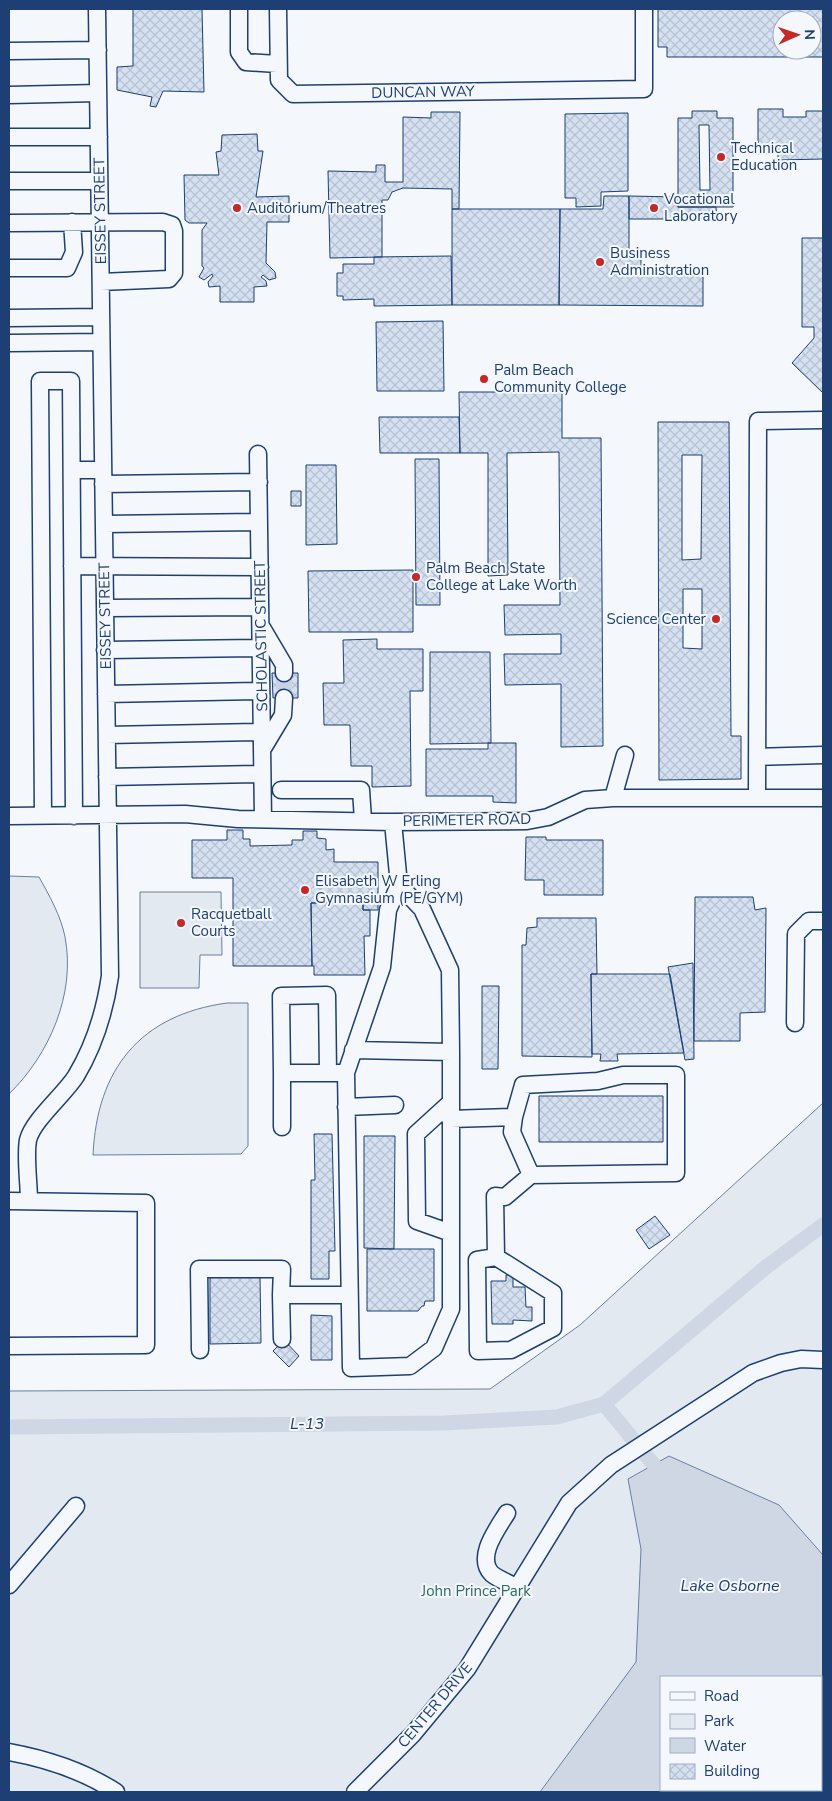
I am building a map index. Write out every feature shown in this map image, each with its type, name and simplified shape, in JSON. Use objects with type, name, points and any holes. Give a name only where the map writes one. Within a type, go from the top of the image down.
[{"type":"street","name":"EISSEY STREET","points":[[29,1201],[28,1140],[33,1129],[76,1076],[88,1053],[106,1005],[110,976],[98,9]]},
{"type":"street","points":[[238,9],[239,52],[246,62],[277,64]]},
{"type":"street","name":"DUNCAN WAY","points":[[278,9],[277,64],[279,80],[293,94],[644,89],[644,9]]},
{"type":"street","points":[[9,51],[98,50]]},
{"type":"street","points":[[9,95],[98,93]]},
{"type":"street","points":[[9,136],[99,137]]},
{"type":"street","points":[[9,182],[100,181]]},
{"type":"street","points":[[9,268],[67,268],[74,252],[72,222]]},
{"type":"street","points":[[9,223],[163,222],[172,225],[174,231],[174,273],[169,280],[101,282]]},
{"type":"street","points":[[9,318],[101,317]]},
{"type":"street","points":[[9,343],[101,342]]},
{"type":"street","points":[[43,816],[40,381],[71,381],[74,816]]},
{"type":"street","points":[[757,797],[758,421],[823,420]]},
{"type":"street","name":"SCHOLASTIC STREET","points":[[258,454],[263,819]]},
{"type":"street","points":[[72,470],[103,477],[259,482]]},
{"type":"street","points":[[104,524],[259,522]]},
{"type":"street","points":[[72,566],[260,567]]},
{"type":"street","points":[[105,608],[260,607]]},
{"type":"street","points":[[260,625],[284,665],[284,673]]},
{"type":"street","points":[[105,650],[261,648]]},
{"type":"street","points":[[106,694],[261,691]]},
{"type":"street","points":[[262,750],[283,715],[284,698]]},
{"type":"street","points":[[107,735],[262,732]]},
{"type":"street","points":[[613,798],[625,755]]},
{"type":"street","points":[[757,757],[823,755]]},
{"type":"street","points":[[107,777],[262,774]]},
{"type":"street","points":[[281,790],[362,790],[363,820]]},
{"type":"street","name":"PERIMETER ROAD","points":[[9,816],[185,814],[263,819],[393,822],[527,820],[548,816],[585,800],[613,798],[823,798]]},
{"type":"street","points":[[393,822],[399,885],[388,910],[382,967],[346,1073],[351,1368],[410,1366],[434,1348],[451,1309],[450,970],[422,909],[399,885]]},
{"type":"street","points":[[795,1023],[796,934],[809,921],[823,921]]},
{"type":"street","points":[[282,1127],[281,996],[327,995],[328,1073]]},
{"type":"street","points":[[354,1050],[451,1052]]},
{"type":"street","points":[[282,1073],[346,1073]]},
{"type":"street","points":[[496,1257],[495,1196],[505,1197],[530,1175],[676,1173],[676,1075],[623,1075],[598,1082],[523,1085],[512,1132],[530,1175]]},
{"type":"street","points":[[346,1106],[395,1105]]},
{"type":"street","points":[[451,1233],[417,1221],[416,1134],[450,1111],[514,1117]]},
{"type":"street","points":[[9,1201],[146,1203],[146,1345],[9,1346]]},
{"type":"street","points":[[496,1257],[553,1293],[553,1328],[511,1350],[478,1351],[477,1260],[496,1257]]},
{"type":"street","points":[[200,1350],[199,1269],[282,1268],[282,1339]]},
{"type":"street","points":[[281,1295],[349,1294]]},
{"type":"street","name":"CENTER DRIVE","points":[[355,1792],[413,1734],[467,1669],[569,1503],[611,1465],[753,1373],[781,1363],[801,1360],[823,1360]]},
{"type":"street","points":[[9,1585],[76,1506]]},
{"type":"street","points":[[507,1513],[487,1547],[487,1565],[492,1574],[516,1587]]},
{"type":"street","points":[[9,1752],[44,1759],[101,1782],[116,1792]]},
{"type":"green space","points":[[9,876],[39,877],[61,921],[65,937],[67,980],[63,1001],[47,1042],[36,1061],[9,1094]]},
{"type":"green space","name":"Racquetball Courts","points":[[140,892],[221,892],[222,955],[200,955],[199,988],[140,988]]},
{"type":"green space","points":[[227,1003],[248,1003],[248,1146],[241,1154],[93,1155],[96,1124],[103,1097],[114,1072],[129,1051],[147,1034],[170,1020],[196,1009]]},
{"type":"green space","name":"John Prince Park","points":[[823,1103],[823,1792],[9,1792],[9,1391],[490,1389],[580,1325]]},
{"type":"water","name":"Lake Osborne","points":[[669,1456],[779,1505],[823,1555],[823,1792],[540,1792],[636,1662],[641,1549],[628,1479]]},
{"type":"building","points":[[133,9],[202,9],[204,92],[163,91],[156,107],[150,106],[152,97],[117,90],[117,67],[133,66]]},
{"type":"building","points":[[658,9],[823,9],[823,57],[822,10],[772,10],[772,57],[667,57],[667,47],[658,47]]},
{"type":"building","points":[[758,109],[783,109],[783,117],[806,117],[806,111],[823,111],[823,159],[778,160],[778,153],[758,154]]},
{"type":"building","name":"Technical Education","points":[[692,111],[717,111],[717,118],[733,118],[733,207],[678,207],[678,118],[692,118]],"holes":[[[699,125],[709,125],[710,190],[700,190]]]},
{"type":"building","points":[[431,112],[460,112],[459,209],[452,209],[452,189],[403,188],[392,192],[388,200],[382,200],[382,257],[330,258],[328,171],[376,172],[376,165],[385,165],[385,182],[403,182],[403,117],[431,118]]},
{"type":"building","points":[[628,113],[628,191],[601,192],[601,206],[576,207],[576,198],[565,198],[565,114]]},
{"type":"building","name":"Auditorium/Theatres","points":[[257,134],[258,151],[263,151],[256,197],[289,196],[289,222],[267,222],[266,263],[275,272],[276,278],[269,280],[263,275],[261,277],[266,281],[267,286],[254,287],[254,302],[220,302],[220,286],[209,287],[208,282],[213,276],[212,274],[204,280],[199,277],[204,268],[202,266],[202,230],[207,223],[189,223],[185,220],[184,175],[219,175],[216,152],[221,151],[222,135]]},
{"type":"building","name":"Business Administration","points":[[604,196],[629,196],[629,251],[641,251],[641,273],[703,273],[703,306],[559,305],[560,209],[603,209]]},
{"type":"building","points":[[629,196],[678,197],[678,207],[716,207],[717,219],[629,219]]},
{"type":"building","points":[[452,209],[560,209],[559,305],[452,305]]},
{"type":"building","points":[[802,238],[823,238],[823,393],[792,363],[814,338],[814,327],[802,327]]},
{"type":"building","points":[[451,256],[452,305],[374,306],[374,299],[343,300],[343,296],[337,296],[337,273],[343,273],[343,264],[374,264],[374,257]]},
{"type":"building","points":[[443,321],[444,391],[377,391],[376,322]]},
{"type":"building","points":[[459,392],[562,392],[562,438],[601,438],[603,746],[561,747],[561,684],[505,685],[504,654],[561,654],[561,634],[505,635],[504,605],[560,605],[559,452],[507,453],[508,575],[488,576],[488,453],[460,453]]},
{"type":"building","points":[[379,417],[459,417],[460,453],[380,453]]},
{"type":"building","name":"Science Center","points":[[658,422],[729,422],[731,736],[741,736],[741,779],[659,780]],"holes":[[[682,455],[702,455],[701,559],[682,560]],[[683,589],[702,589],[702,649],[683,648]]]},
{"type":"building","points":[[415,459],[439,459],[440,605],[416,605]]},
{"type":"building","points":[[306,465],[336,465],[337,544],[306,545]]},
{"type":"building","points":[[291,491],[301,491],[301,506],[291,506]]},
{"type":"building","points":[[413,570],[413,632],[309,632],[308,571]]},
{"type":"building","points":[[377,639],[377,649],[423,649],[423,691],[410,691],[411,786],[372,787],[372,766],[351,766],[350,725],[324,725],[323,683],[344,683],[343,640]]},
{"type":"building","points":[[430,652],[490,652],[491,743],[430,744]]},
{"type":"building","points":[[272,673],[298,673],[298,698],[273,698]]},
{"type":"building","points":[[488,743],[516,743],[516,803],[493,802],[493,796],[426,796],[426,749],[488,749]]},
{"type":"building","name":"Elisabeth W Erling Gymnasium (PE/GYM)","points":[[227,830],[243,830],[243,839],[250,839],[250,846],[292,845],[292,840],[303,840],[303,831],[317,831],[317,838],[326,839],[326,850],[334,849],[334,862],[378,862],[378,910],[363,910],[363,902],[311,903],[312,966],[233,966],[233,878],[192,878],[192,840],[227,840]]},
{"type":"building","points":[[526,837],[546,837],[546,840],[603,840],[603,895],[544,895],[544,880],[525,880]]},
{"type":"building","points":[[695,897],[753,897],[755,910],[766,908],[765,1012],[740,1013],[740,1041],[694,1041]]},
{"type":"building","points":[[363,902],[363,910],[370,910],[370,936],[364,936],[365,975],[314,975],[314,966],[312,966],[311,903]]},
{"type":"building","points":[[537,918],[596,918],[597,974],[591,974],[592,1057],[522,1056],[522,945],[526,945],[527,928],[537,927]]},
{"type":"building","points":[[693,963],[694,1059],[685,1060],[668,967]]},
{"type":"building","points":[[591,974],[670,974],[684,1053],[617,1054],[618,1061],[600,1061],[601,1054],[592,1054]]},
{"type":"building","points":[[482,986],[499,986],[498,1069],[482,1069]]},
{"type":"building","points":[[539,1096],[663,1096],[663,1142],[539,1142]]},
{"type":"building","points":[[314,1134],[332,1134],[335,1251],[329,1251],[329,1279],[311,1279],[311,1180],[315,1180]]},
{"type":"building","points":[[364,1136],[395,1136],[394,1249],[364,1248]]},
{"type":"building","points":[[655,1216],[670,1235],[649,1249],[636,1230]]},
{"type":"building","points":[[367,1249],[434,1249],[434,1301],[425,1301],[424,1306],[418,1311],[367,1311]]},
{"type":"building","points":[[506,1275],[513,1275],[513,1287],[525,1287],[526,1307],[532,1307],[532,1321],[513,1320],[513,1324],[492,1324],[491,1281],[506,1281]]},
{"type":"building","points":[[260,1276],[261,1343],[210,1344],[210,1277]]},
{"type":"building","points":[[311,1315],[332,1316],[332,1360],[311,1360]]},
{"type":"building","points":[[284,1340],[299,1356],[289,1367],[273,1351]]},
{"type":"waterway","name":"L-13","points":[[9,1427],[444,1423],[557,1417],[604,1404],[766,1267],[823,1225]]},
{"type":"waterway","points":[[604,1404],[654,1465]]},
{"type":"tunnel","points":[[284,673],[284,698]]},
{"type":"place","name":"Technical Education","points":[[721,157]]},
{"type":"place","name":"Auditorium/Theatres","points":[[237,208]]},
{"type":"place","name":"Vocational Laboratory","points":[[654,208]]},
{"type":"place","name":"Business Administration","points":[[600,262]]},
{"type":"place","name":"Palm Beach Community College","points":[[484,379]]},
{"type":"place","name":"Palm Beach State College at Lake Worth","points":[[416,577]]},
{"type":"place","name":"Science Center","points":[[716,619]]},
{"type":"place","name":"Elisabeth W Erling Gymnasium (PE/GYM)","points":[[305,890]]},
{"type":"place","name":"Racquetball Courts","points":[[181,923]]}]
